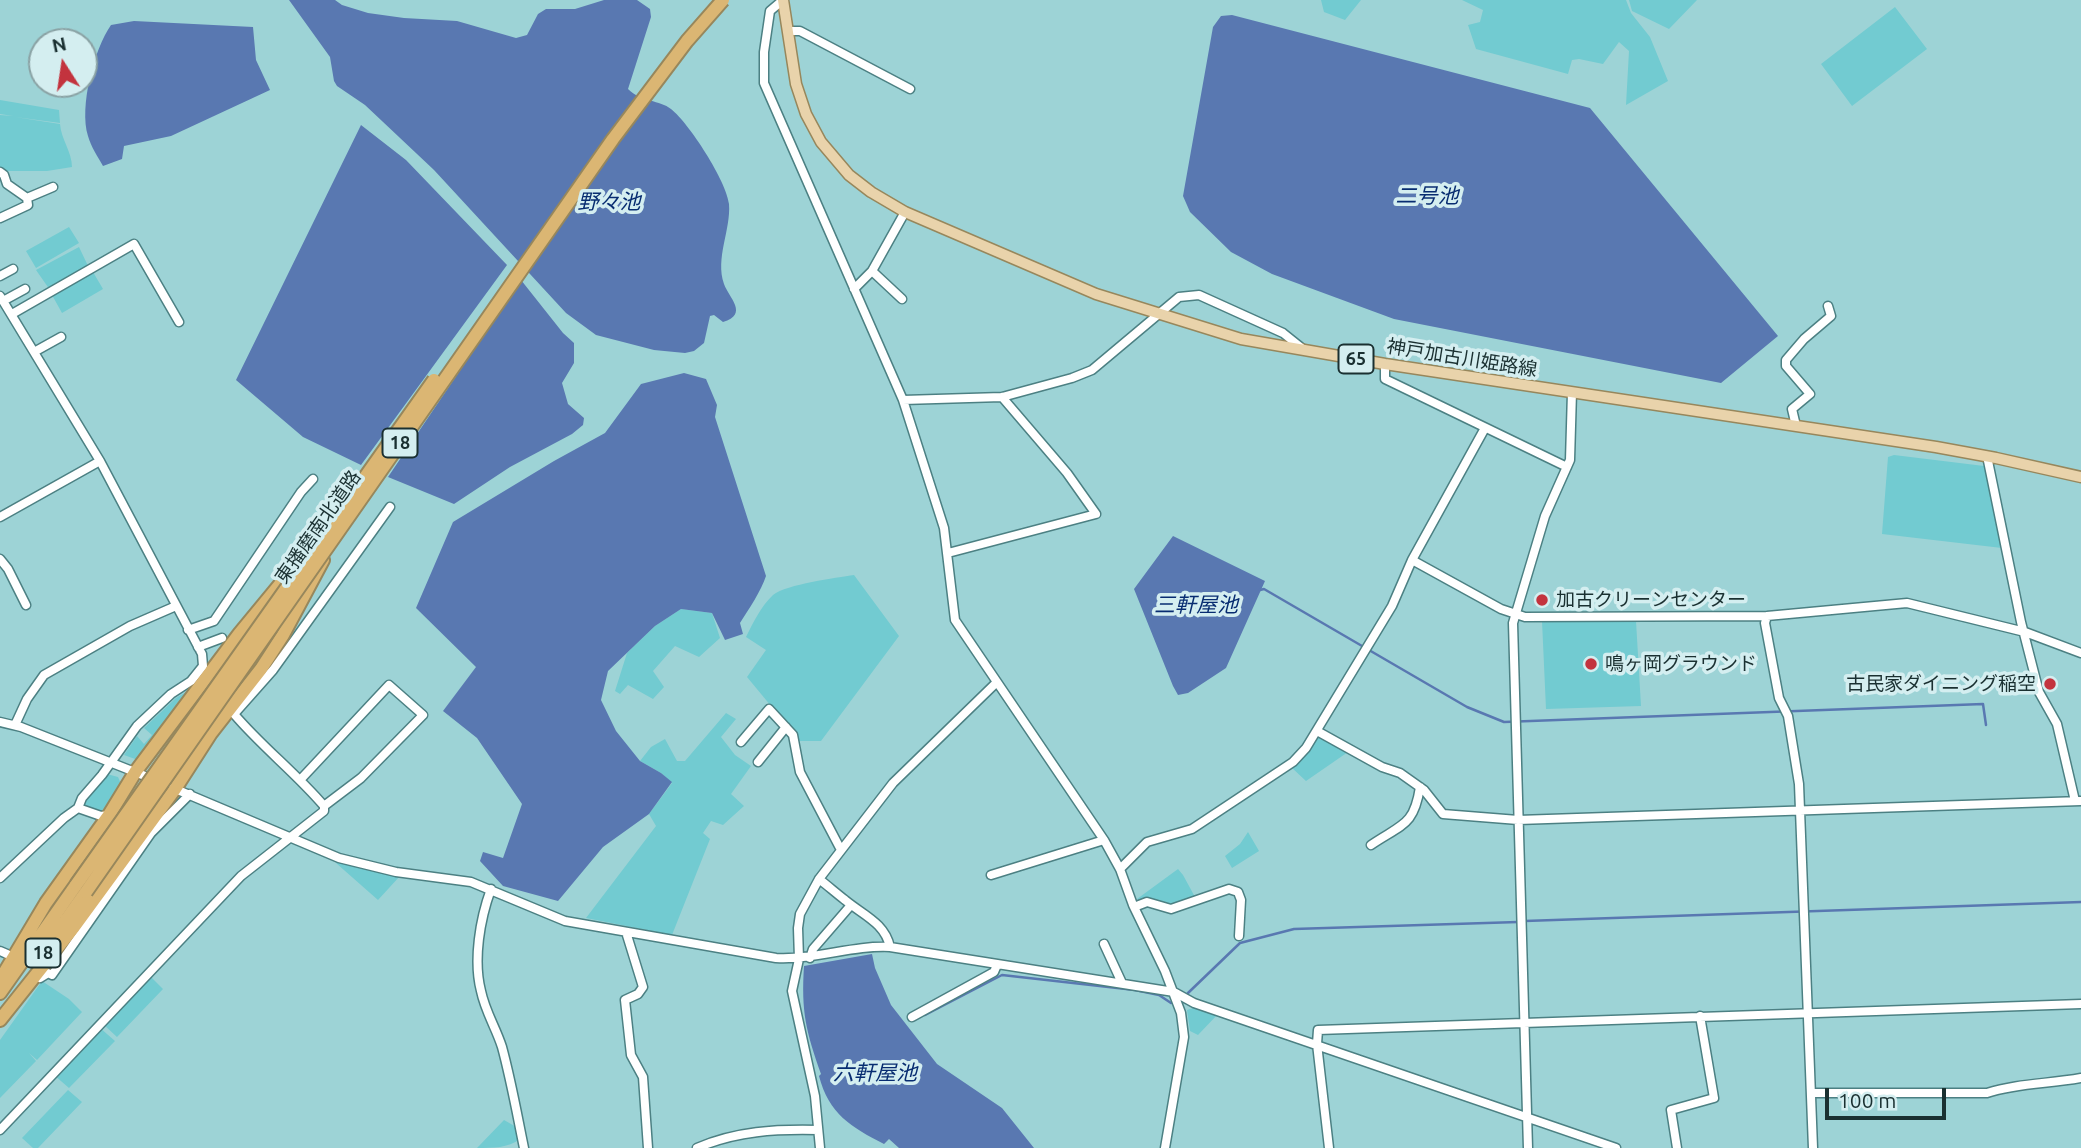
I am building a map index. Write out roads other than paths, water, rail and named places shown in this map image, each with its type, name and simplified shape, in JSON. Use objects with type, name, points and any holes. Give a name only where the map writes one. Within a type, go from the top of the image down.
[{"type":"highway","name":"東播磨南北道路","points":[[0,1014],[81,888],[631,102],[712,0]]},
{"type":"highway","name":"東播磨南北道路","points":[[334,528],[613,139],[687,41],[723,0]]},
{"type":"highway","name":"18","points":[[0,979],[46,903],[109,815],[136,771],[268,597],[334,528]]},
{"type":"highway","name":"18","points":[[0,1020],[74,927],[175,789],[211,733],[261,668],[295,612],[334,528]]},
{"type":"highway","name":"東播磨南北道路","points":[[0,993],[81,888]]},
{"type":"main road","name":"神戸加古川姫路線","points":[[783,0],[796,84],[806,114],[821,142],[859,184],[905,212],[1096,294],[1241,339],[1987,456],[2081,477]]},
{"type":"street","points":[[783,0],[770,11],[764,52],[764,83],[903,400],[940,509],[955,620],[1104,840],[1120,869],[1181,1013],[1184,1037],[1165,1148]]},
{"type":"street","points":[[788,31],[800,31],[910,89]]},
{"type":"street","points":[[0,172],[5,176],[7,184],[27,198],[28,205],[0,218]]},
{"type":"street","points":[[27,198],[53,187]]},
{"type":"street","points":[[854,289],[872,271],[905,212]]},
{"type":"street","points":[[12,314],[134,244],[179,322]]},
{"type":"street","points":[[0,276],[13,269]]},
{"type":"street","points":[[872,271],[902,299]]},
{"type":"street","points":[[0,878],[78,808],[82,798],[137,726],[171,694],[191,681],[203,666],[202,654],[100,461],[2,299],[25,289]]},
{"type":"street","points":[[903,400],[1002,397],[1091,370],[1179,297],[1199,295],[1283,333],[1304,350]]},
{"type":"street","points":[[1796,426],[1793,408],[1810,394],[1786,366],[1786,360],[1804,339],[1830,316],[1828,306]]},
{"type":"street","points":[[34,352],[61,337]]},
{"type":"street","points":[[1385,363],[1385,379],[1567,467]]},
{"type":"street","points":[[1528,1148],[1513,623],[1545,516],[1570,460],[1572,392]]},
{"type":"street","points":[[948,553],[1096,514],[1067,473],[1002,397]]},
{"type":"street","points":[[1120,869],[1147,842],[1192,829],[1293,762],[1317,732],[1392,606],[1412,560],[1485,428]]},
{"type":"street","points":[[1317,732],[1382,767],[1400,773],[1420,787],[1443,814],[1518,820],[2078,801],[2057,724],[2039,692],[1987,456]]},
{"type":"street","points":[[0,517],[100,461]]},
{"type":"street","points":[[188,630],[214,621],[306,482]]},
{"type":"street","points":[[324,806],[301,779],[256,740],[234,714],[280,660],[390,507]]},
{"type":"street","points":[[0,559],[26,605]]},
{"type":"street","points":[[1412,560],[1515,615],[1525,617],[1767,616],[1907,603],[2025,632],[2081,653]]},
{"type":"street","points":[[15,726],[27,699],[44,675],[130,626],[176,606]]},
{"type":"street","points":[[1767,616],[1765,623],[1779,698],[1788,716],[1795,752],[1801,811],[1812,1148]]},
{"type":"street","points":[[198,647],[222,638]]},
{"type":"street","points":[[820,1148],[815,1097],[792,991],[799,959],[800,914],[819,879],[893,783],[997,682]]},
{"type":"street","points":[[0,1130],[241,876],[324,811],[324,806],[361,778],[422,715],[388,685],[301,779]]},
{"type":"street","points":[[741,742],[768,709],[786,727],[795,739],[800,772],[841,850]]},
{"type":"street","points":[[0,722],[136,771],[338,858],[396,872],[461,881],[491,889],[565,922],[776,958],[810,958],[890,947],[1174,992],[1194,1003],[1616,1148]]},
{"type":"street","points":[[758,762],[786,727]]},
{"type":"street","points":[[1371,845],[1412,817],[1417,807],[1420,787]]},
{"type":"street","points":[[40,978],[48,973],[52,975],[151,833],[190,794]]},
{"type":"street","points":[[78,808],[101,816],[109,815]]},
{"type":"street","points":[[991,875],[1104,840]]},
{"type":"street","points":[[819,879],[872,918],[884,932],[890,947]]},
{"type":"street","points":[[1134,906],[1147,902],[1171,909],[1229,888],[1238,892],[1241,900],[1239,936]]},
{"type":"street","points":[[491,889],[481,935],[478,972],[486,1007],[505,1059],[524,1148]]},
{"type":"street","points":[[810,958],[813,949],[851,905]]},
{"type":"street","points":[[626,932],[643,987],[638,994],[625,1000],[631,1055],[643,1077],[648,1148]]},
{"type":"street","points":[[1104,944],[1122,983]]},
{"type":"street","points":[[912,1017],[994,972],[997,965]]},
{"type":"street","points":[[1329,1148],[1317,1044],[1318,1030],[2081,1004]]},
{"type":"street","points":[[1678,1148],[1671,1110],[1714,1098],[1700,1016]]},
{"type":"street","points":[[1811,1093],[1987,1093],[2011,1085],[2054,1083],[2081,1078]]},
{"type":"street","points":[[697,1148],[718,1139],[763,1130],[818,1130]]},
{"type":"water","name":"野々池","points":[[289,0],[335,0],[368,13],[457,21],[516,38],[527,35],[538,14],[546,9],[575,9],[604,0],[637,0],[650,9],[651,17],[628,89],[667,106],[679,116],[722,182],[727,194],[729,214],[721,264],[724,284],[735,305],[735,315],[723,322],[714,315],[710,316],[704,343],[694,351],[685,353],[654,350],[596,335],[566,313],[434,170],[365,105],[337,86],[330,57]]},
{"type":"water","name":"二号池","points":[[1232,15],[1590,108],[1778,336],[1721,383],[1394,319],[1272,274],[1231,252],[1190,212],[1183,196],[1213,27],[1221,16]]},
{"type":"water","points":[[134,21],[253,27],[256,60],[270,90],[171,136],[124,146],[122,159],[103,166],[88,136],[85,110],[86,98],[98,98],[98,51],[111,25]]},
{"type":"water","points":[[361,125],[406,160],[507,265],[361,465],[303,437],[236,380]]},
{"type":"water","points":[[521,280],[574,343],[574,363],[562,383],[568,404],[584,418],[583,425],[572,434],[510,467],[454,504],[388,477]]},
{"type":"water","points":[[684,373],[706,379],[717,405],[715,417],[766,576],[740,623],[743,634],[725,640],[712,613],[681,609],[655,626],[608,671],[601,700],[616,731],[640,761],[672,782],[649,814],[603,847],[558,901],[503,886],[480,861],[483,852],[503,858],[522,804],[477,738],[443,711],[476,667],[416,608],[453,522],[605,433],[641,384]]},
{"type":"water","name":"三軒屋池","points":[[1173,536],[1265,581],[1226,668],[1188,693],[1178,695],[1134,589]]},
{"type":"water","name":"六軒屋池","points":[[872,954],[891,1005],[937,1064],[1002,1108],[1034,1148],[899,1148],[889,1139],[884,1144],[861,1132],[835,1110],[823,1089],[808,1033],[803,996],[804,966]]},
{"type":"waterway","points":[[1260,590],[1264,589],[1467,707],[1504,722],[1983,704],[1986,725]]},
{"type":"waterway","points":[[1525,921],[2081,902]]},
{"type":"waterway","points":[[1188,993],[1240,943],[1294,929],[1518,922]]},
{"type":"waterway","points":[[925,1015],[1002,975],[1135,990],[1159,995],[1171,1003]]},
{"type":"place","name":"加古クリーンセンター","points":[[1542,600]]},
{"type":"place","name":"鳴ヶ岡グラウンド","points":[[1591,664]]},
{"type":"place","name":"古民家ダイニング稲空","points":[[2050,684]]}]
